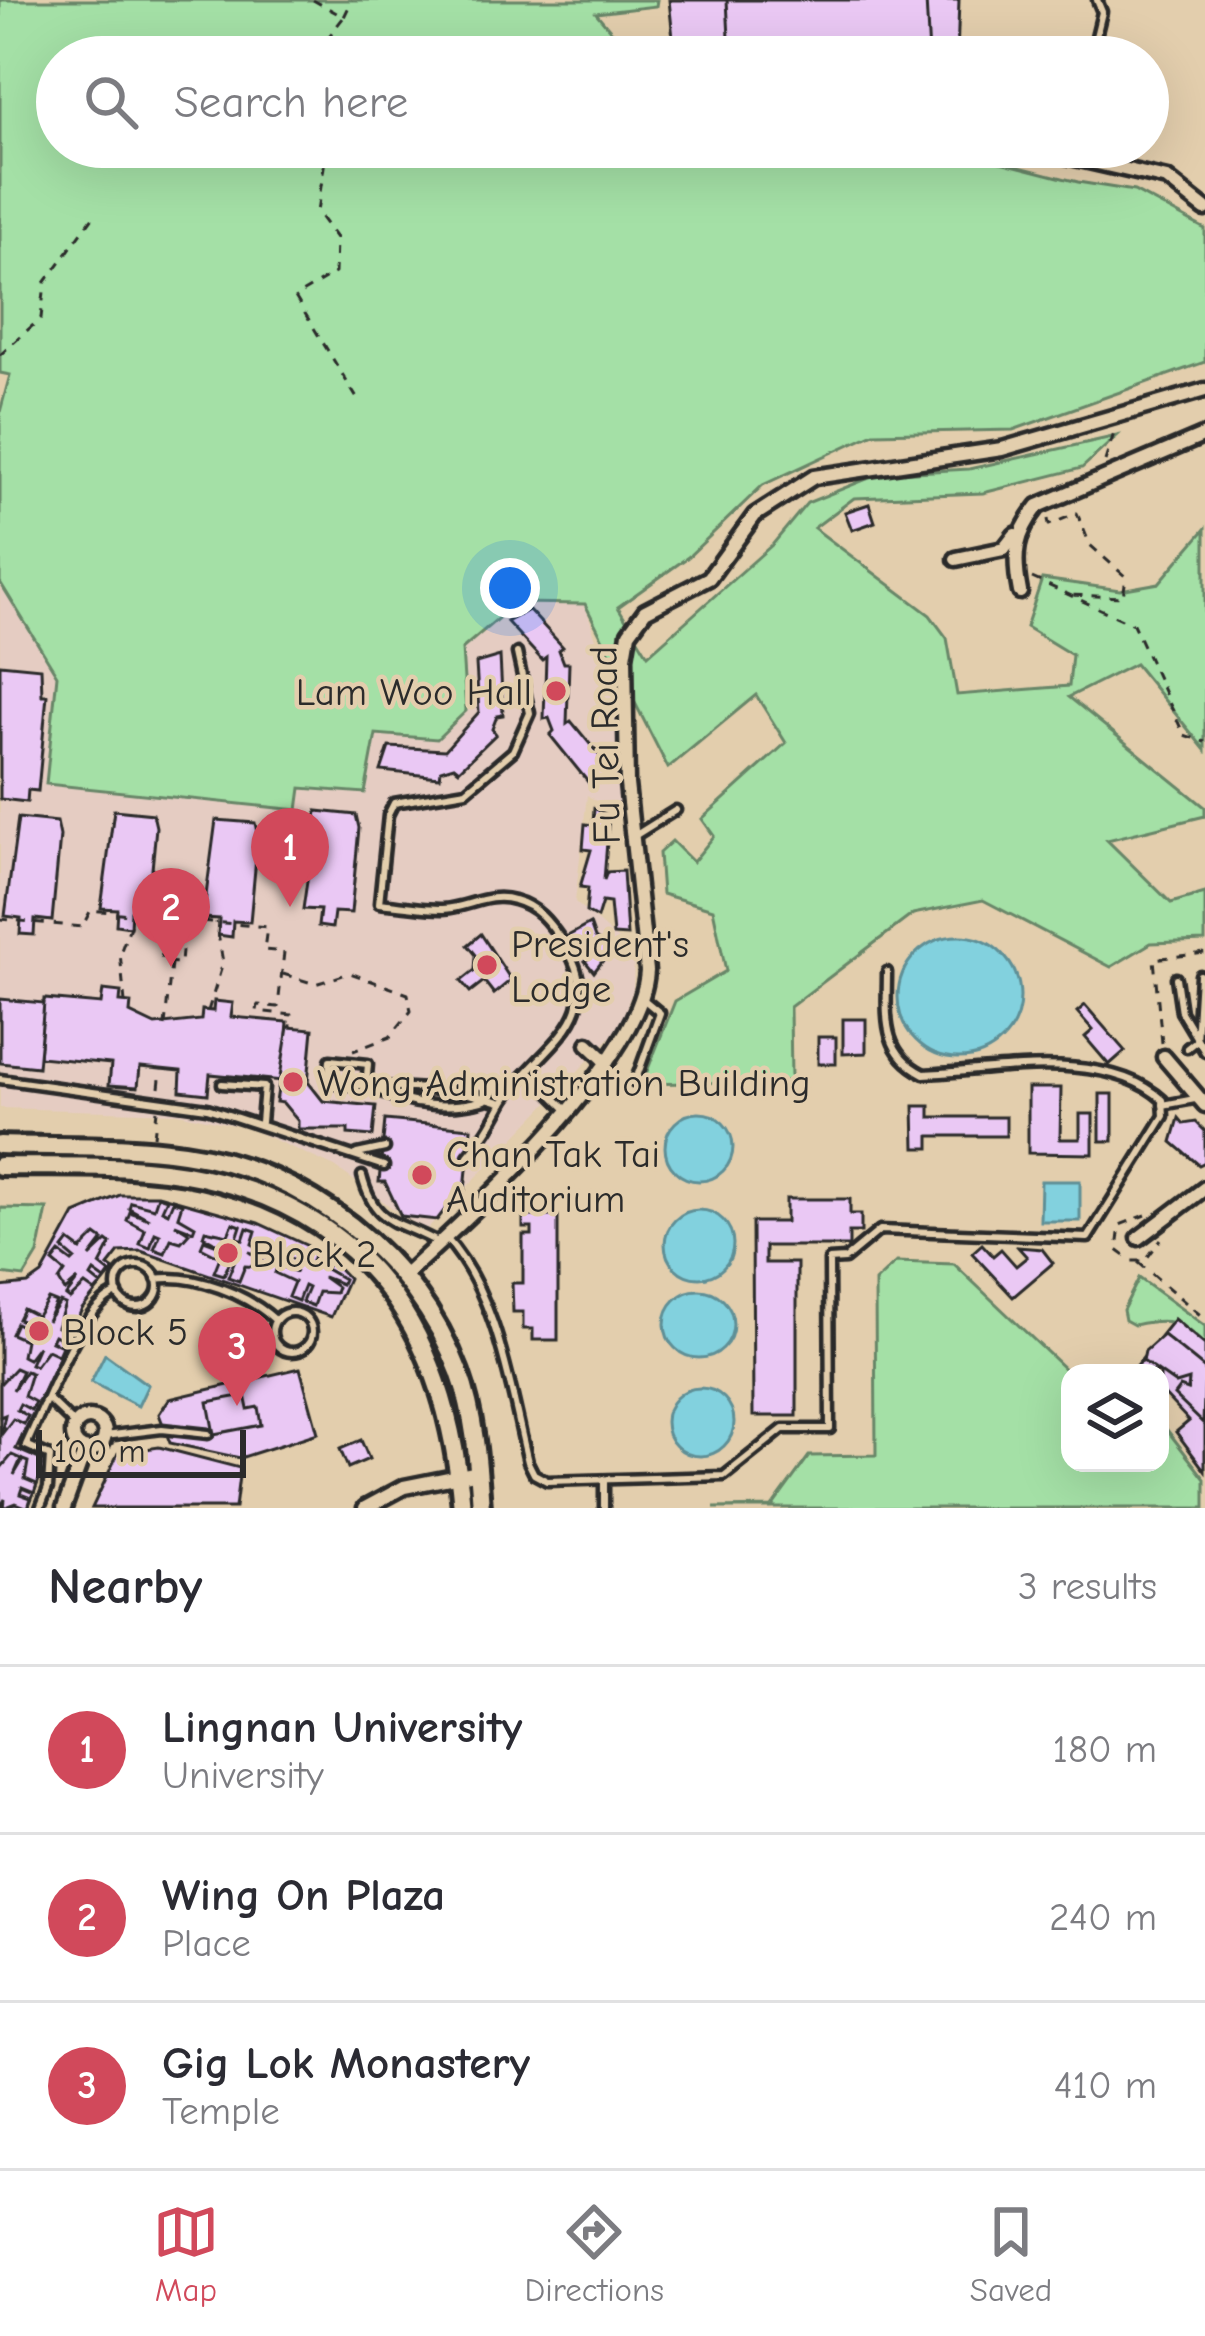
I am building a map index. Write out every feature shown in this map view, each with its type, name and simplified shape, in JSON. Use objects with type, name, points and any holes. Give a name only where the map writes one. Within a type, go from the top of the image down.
[{"type":"main road","points":[[0,1145],[171,1151],[244,1168],[341,1218],[403,1277],[440,1332],[460,1375],[479,1472],[481,1508]]},
{"type":"main road","points":[[0,1166],[123,1168],[191,1175],[254,1193],[323,1230],[380,1281],[423,1342],[447,1402],[463,1508]]},
{"type":"street","points":[[1119,168],[1167,179],[1205,209]]},
{"type":"street","name":"Fu Tei Road","points":[[403,1277],[567,1110],[630,1031],[643,1000],[646,971],[626,759],[629,633],[655,602],[709,578],[763,508],[803,482],[833,471],[1002,449],[1205,390]]},
{"type":"street","points":[[956,559],[1004,549],[1043,502],[1205,435]]},
{"type":"street","points":[[1019,530],[1014,560],[1020,592]]},
{"type":"street","points":[[588,1044],[607,1062]]},
{"type":"street","points":[[1164,1058],[1202,1101]]},
{"type":"street","points":[[1138,1238],[1205,1188]]},
{"type":"street","points":[[94,1418],[105,1436],[96,1449],[85,1450],[74,1440],[74,1425],[94,1418]]},
{"type":"street","points":[[64,1508],[85,1450]]},
{"type":"street","points":[[365,1508],[404,1487],[479,1472]]},
{"type":"lane","points":[[1096,36],[1102,12],[1097,0]]},
{"type":"lane","points":[[468,1156],[491,1131],[503,1103],[569,1029],[579,998],[571,956],[545,917],[519,901],[500,897],[446,908],[379,903],[388,815],[394,803],[466,791],[520,742],[530,703],[517,653]]},
{"type":"lane","points":[[633,836],[653,829],[676,810]]},
{"type":"lane","points":[[362,1176],[369,1204],[393,1225],[442,1240],[465,1260],[489,1315],[534,1474],[547,1481],[724,1476],[783,1429],[830,1429],[829,1260],[845,1259],[880,1229],[1088,1238],[1164,1116],[1163,1105],[1144,1082],[1077,1068],[924,1074],[907,1066],[888,1040],[887,972]]},
{"type":"lane","points":[[1187,1048],[1196,1041],[1200,975]]},
{"type":"lane","points":[[1176,978],[1178,1002],[1205,1052]]},
{"type":"lane","points":[[635,1082],[659,1017],[658,1006],[643,1000]]},
{"type":"lane","points":[[1178,1002],[1198,1002]]},
{"type":"lane","points":[[369,1087],[368,1064],[330,1060],[328,1083],[503,1103]]},
{"type":"lane","points":[[530,1073],[567,1110]]},
{"type":"lane","points":[[0,1079],[179,1103],[260,1122],[323,1149],[357,1154],[384,1166]]},
{"type":"lane","points":[[222,1084],[264,1087],[260,1122]]},
{"type":"lane","points":[[369,1087],[396,1100],[464,1106],[488,1099]]},
{"type":"lane","points":[[1163,1105],[1202,1101]]},
{"type":"lane","points":[[357,1154],[386,1148]]},
{"type":"lane","points":[[134,1266],[147,1268],[156,1279],[157,1292],[144,1306],[125,1304],[118,1293],[118,1279],[134,1266]]},
{"type":"lane","points":[[156,1279],[178,1276],[259,1305],[275,1320]]},
{"type":"lane","points":[[40,1508],[48,1488],[50,1456],[26,1445],[90,1316],[104,1297],[118,1293]]},
{"type":"lane","points":[[294,1312],[307,1318],[313,1330],[309,1344],[299,1352],[280,1349],[273,1339],[275,1320],[294,1312]]},
{"type":"lane","points":[[48,1399],[74,1425]]},
{"type":"lane","points":[[105,1436],[162,1429],[208,1434]]},
{"type":"lane","points":[[604,1480],[604,1508]]},
{"type":"path","points":[[313,0],[344,17]]},
{"type":"path","points":[[329,36],[352,0]]},
{"type":"path","points":[[324,168],[317,212],[336,238],[335,273],[295,297],[358,400]]},
{"type":"path","points":[[0,355],[40,318],[44,284],[93,217]]},
{"type":"path","points":[[1098,480],[1121,414]]},
{"type":"path","points":[[1043,502],[1049,525],[1077,513],[1090,544],[1126,577],[1123,597],[1066,595]]},
{"type":"path","points":[[1014,560],[1031,578],[1132,624],[1184,735],[1205,742]]},
{"type":"path","points":[[0,919],[82,927],[91,910],[166,911],[267,927],[264,950],[284,952],[282,974],[278,1007],[257,1005],[257,1011],[292,1015],[291,1027]]},
{"type":"path","points":[[166,911],[161,962],[181,963],[185,913]]},
{"type":"path","points":[[125,1003],[120,953],[134,914]]},
{"type":"path","points":[[208,1010],[222,973],[216,922]]},
{"type":"path","points":[[1164,1058],[1155,1007],[1154,958],[1205,953]]},
{"type":"path","points":[[165,1027],[171,962]]},
{"type":"path","points":[[282,974],[315,984],[350,973],[408,994],[410,1011],[398,1030],[369,1048],[346,1052]]},
{"type":"path","points":[[1138,1262],[1205,1319]]},
{"type":"shaded area","points":[[0,582],[57,675],[47,784],[297,810],[301,788],[365,792],[354,601],[585,604],[620,717],[621,818],[587,795],[575,902],[634,954],[633,989],[619,1028],[425,1231],[335,1167],[248,1128],[178,1113],[0,1108]]},
{"type":"green space","points":[[0,0],[657,0],[656,6],[596,13],[615,36],[36,36],[36,168],[1024,168],[1134,191],[1205,229],[1205,362],[1013,430],[874,433],[763,485],[688,557],[618,607],[648,655],[773,544],[807,503],[879,474],[969,469],[1117,436],[1082,468],[983,493],[854,498],[814,528],[930,615],[947,638],[957,695],[1069,686],[1072,655],[1026,627],[1042,579],[1120,590],[1159,583],[1205,529],[1205,750],[1135,664],[1069,697],[1205,807],[1205,816],[1107,840],[1171,903],[1205,893],[1205,941],[1151,943],[1111,967],[983,900],[913,914],[790,1007],[791,1081],[642,1084],[675,1001],[726,971],[713,909],[662,894],[659,853],[672,841],[693,862],[714,836],[702,819],[786,743],[756,695],[668,768],[585,604],[516,603],[462,649],[466,711],[437,739],[376,734],[365,793],[301,788],[298,810],[46,784],[57,675],[0,582],[0,412],[10,375],[0,373]]},
{"type":"green space","points":[[0,1208],[47,1209],[38,1254],[24,1277],[0,1274]]},
{"type":"green space","points":[[896,1262],[954,1264],[1061,1365],[1061,1472],[1169,1472],[1169,1433],[1205,1479],[1205,1508],[714,1508],[772,1507],[809,1456],[876,1455],[875,1282]]},
{"type":"green space","points":[[1139,1278],[1205,1326],[1205,1345],[1172,1323],[1134,1325],[1125,1320],[1123,1310]]},
{"type":"water","points":[[959,936],[982,940],[1002,954],[1016,974],[1020,997],[1016,1020],[1002,1040],[982,1054],[959,1058],[936,1054],[916,1040],[902,1020],[898,997],[902,974],[916,954],[936,940]]},
{"type":"water","points":[[699,1113],[723,1123],[733,1147],[723,1171],[699,1181],[675,1171],[665,1147],[675,1123]]},
{"type":"water","points":[[1041,1181],[1080,1181],[1080,1221],[1040,1221]]},
{"type":"water","points":[[699,1210],[723,1220],[733,1244],[723,1268],[699,1278],[675,1268],[665,1244],[675,1220]]},
{"type":"water","points":[[699,1290],[723,1300],[733,1324],[723,1348],[699,1358],[675,1348],[665,1324],[675,1300]]},
{"type":"water","points":[[105,1354],[148,1385],[138,1406],[91,1382]]},
{"type":"water","points":[[700,1388],[724,1398],[734,1422],[724,1446],[700,1456],[676,1446],[666,1422],[676,1398]]},
{"type":"building","points":[[669,0],[959,0],[958,36],[673,36]]},
{"type":"building","points":[[727,0],[926,0],[928,36],[729,36]]},
{"type":"building","points":[[869,504],[875,522],[852,530],[845,512]]},
{"type":"building","name":"Lam Woo Hall","points":[[529,610],[563,647],[559,650],[564,663],[569,663],[567,724],[571,721],[604,761],[588,782],[550,735],[554,731],[549,718],[544,719],[546,657],[542,660],[507,622]]},
{"type":"building","points":[[500,656],[503,715],[497,716],[492,729],[496,734],[459,770],[454,766],[441,770],[440,777],[381,771],[389,747],[445,750],[479,712],[476,663]]},
{"type":"building","points":[[0,664],[41,668],[42,695],[47,695],[38,791],[28,790],[27,802],[0,799]]},
{"type":"building","points":[[594,808],[609,816],[604,880],[607,872],[623,871],[627,936],[613,935],[610,903],[602,902],[597,918],[586,912],[588,888],[580,887],[591,850],[583,849],[585,824],[593,825]]},
{"type":"building","points":[[114,810],[153,814],[156,827],[148,912],[131,911],[130,927],[116,925],[117,909],[101,908]]},
{"type":"building","points":[[317,811],[356,815],[359,828],[351,913],[334,912],[332,928],[318,926],[320,910],[303,909]]},
{"type":"building","points":[[18,818],[57,822],[60,836],[52,921],[35,919],[34,935],[20,934],[21,918],[5,916]]},
{"type":"building","points":[[216,820],[255,823],[258,837],[250,922],[233,921],[232,937],[218,935],[219,919],[203,918]]},
{"type":"building","points":[[590,924],[595,938],[611,950],[594,972],[585,961],[590,957],[566,937]]},
{"type":"building","name":"President's Lodge","points":[[481,934],[511,980],[494,994],[484,981],[470,992],[461,981],[475,970],[476,955],[468,945]]},
{"type":"building","points":[[103,990],[121,992],[120,1002],[131,1003],[130,1013],[155,1025],[201,1020],[202,1010],[213,1011],[214,1001],[233,1003],[231,1017],[288,1022],[283,1081],[210,1074],[208,1094],[180,1091],[181,1071],[140,1067],[138,1087],[109,1085],[111,1064],[39,1057],[44,999],[101,1004]]},
{"type":"building","points":[[0,999],[44,1003],[38,1067],[0,1063]]},
{"type":"building","points":[[1085,1005],[1125,1051],[1109,1065],[1085,1037],[1093,1030],[1077,1012]]},
{"type":"building","points":[[843,1019],[866,1019],[866,1053],[843,1054]]},
{"type":"building","name":"Wong Administration Building","points":[[288,1027],[313,1029],[308,1082],[323,1101],[376,1106],[373,1136],[348,1134],[348,1129],[298,1129],[298,1121],[283,1103],[276,1102]]},
{"type":"building","points":[[818,1037],[836,1037],[836,1064],[818,1064]]},
{"type":"building","points":[[1028,1088],[1061,1088],[1060,1139],[1080,1139],[1080,1114],[1093,1114],[1093,1154],[1028,1153]]},
{"type":"building","points":[[1100,1094],[1113,1094],[1113,1141],[1100,1141]]},
{"type":"building","points":[[914,1106],[930,1106],[930,1117],[1006,1117],[1006,1136],[930,1136],[930,1148],[915,1148]]},
{"type":"building","points":[[1179,1118],[1184,1124],[1196,1122],[1205,1131],[1205,1162],[1199,1165],[1172,1142]]},
{"type":"building","name":"Chan Tak Tai Auditorium","points":[[385,1120],[471,1128],[465,1190],[460,1190],[437,1220],[401,1216],[385,1182],[379,1182]]},
{"type":"building","points":[[120,1195],[158,1195],[258,1223],[325,1254],[348,1278],[331,1317],[141,1251],[119,1252],[108,1266],[114,1270],[82,1309],[16,1449],[46,1462],[28,1508],[0,1508],[0,1287],[28,1284],[42,1274],[75,1214]]},
{"type":"building","points":[[158,1196],[167,1199],[162,1210],[168,1213],[173,1201],[182,1204],[178,1216],[195,1226],[193,1231],[175,1224],[189,1233],[181,1242],[171,1239],[165,1253],[154,1249],[160,1235],[155,1233],[150,1248],[140,1244],[145,1230],[127,1220],[130,1212],[149,1219],[129,1208],[131,1202],[154,1208]]},
{"type":"building","points":[[786,1199],[850,1199],[850,1214],[861,1214],[861,1232],[849,1232],[849,1246],[765,1246],[765,1263],[797,1263],[797,1416],[753,1416],[752,1222],[786,1222]]},
{"type":"building","points":[[523,1216],[558,1216],[558,1340],[533,1340],[533,1329],[523,1329],[523,1312],[513,1312],[512,1283],[523,1283],[523,1235],[532,1235],[532,1228],[523,1228]]},
{"type":"building","name":"Block 2","points":[[233,1223],[241,1226],[237,1238],[243,1240],[247,1228],[256,1231],[252,1244],[269,1253],[267,1258],[249,1252],[263,1261],[261,1267],[245,1266],[239,1281],[228,1277],[234,1262],[230,1261],[224,1275],[214,1272],[220,1257],[201,1247],[204,1240],[223,1247],[203,1236],[205,1230],[228,1235]]},
{"type":"building","points":[[96,1235],[103,1240],[90,1257],[107,1241],[111,1244],[100,1265],[110,1273],[105,1280],[94,1272],[91,1277],[101,1285],[95,1292],[85,1285],[70,1299],[66,1296],[78,1280],[65,1291],[59,1281],[65,1272],[53,1262],[60,1253],[72,1262],[75,1259],[63,1249],[69,1241],[81,1250]]},
{"type":"building","points":[[982,1244],[993,1256],[1001,1249],[1016,1266],[1027,1257],[1018,1247],[1042,1249],[1053,1263],[1013,1297],[972,1253]]},
{"type":"building","points":[[307,1249],[315,1252],[311,1264],[316,1266],[321,1254],[330,1257],[326,1269],[343,1279],[341,1284],[323,1277],[337,1287],[335,1293],[318,1292],[313,1306],[302,1302],[308,1288],[304,1286],[298,1301],[288,1297],[294,1282],[275,1273],[278,1265],[297,1272],[277,1261],[279,1256],[302,1261]]},
{"type":"building","name":"Block 5","points":[[48,1299],[56,1302],[47,1321],[60,1302],[65,1304],[57,1327],[69,1333],[65,1341],[54,1335],[51,1341],[62,1346],[58,1355],[47,1350],[35,1366],[30,1364],[38,1346],[28,1359],[22,1356],[25,1340],[11,1334],[16,1323],[30,1330],[32,1326],[18,1319],[23,1309],[37,1316]]},
{"type":"building","points":[[1174,1319],[1205,1345],[1205,1471],[1176,1432],[1189,1421],[1169,1400],[1169,1364],[1138,1364]]},
{"type":"building","points":[[1163,1335],[1205,1369],[1203,1423],[1174,1395],[1180,1387],[1188,1390],[1189,1380],[1176,1384],[1169,1379],[1169,1364],[1147,1364],[1143,1361],[1145,1351]]},
{"type":"building","points":[[15,1368],[22,1371],[13,1390],[26,1371],[31,1373],[24,1396],[35,1402],[31,1410],[20,1404],[17,1410],[28,1416],[24,1424],[13,1419],[1,1435],[5,1415],[0,1417],[0,1384]]},
{"type":"building","points":[[300,1368],[318,1433],[240,1458],[170,1443],[159,1414],[169,1399]]},
{"type":"building","points":[[245,1395],[248,1409],[258,1407],[261,1425],[214,1434],[208,1402]]},
{"type":"building","points":[[361,1440],[369,1459],[348,1468],[340,1449]]},
{"type":"building","points":[[159,1447],[240,1468],[235,1508],[92,1508],[118,1453]]},
{"type":"building","points":[[12,1455],[21,1459],[14,1475],[23,1460],[28,1462],[25,1479],[37,1484],[34,1493],[22,1488],[20,1494],[31,1498],[28,1508],[16,1503],[4,1508],[5,1499],[0,1508],[0,1469]]},
{"type":"place","name":"Lam Woo Hall","points":[[556,691]]},
{"type":"place","name":"Lingnan University","points":[[290,907]]},
{"type":"place","name":"President's Lodge","points":[[487,965]]},
{"type":"place","name":"Wing On Plaza","points":[[171,967]]},
{"type":"place","name":"Wong Administration Building","points":[[293,1082]]},
{"type":"place","name":"Chan Tak Tai Auditorium","points":[[422,1175]]},
{"type":"place","name":"Block 2","points":[[228,1253]]},
{"type":"place","name":"Block 5","points":[[39,1331]]},
{"type":"place","name":"Gig Lok Monastery","points":[[237,1406]]}]
